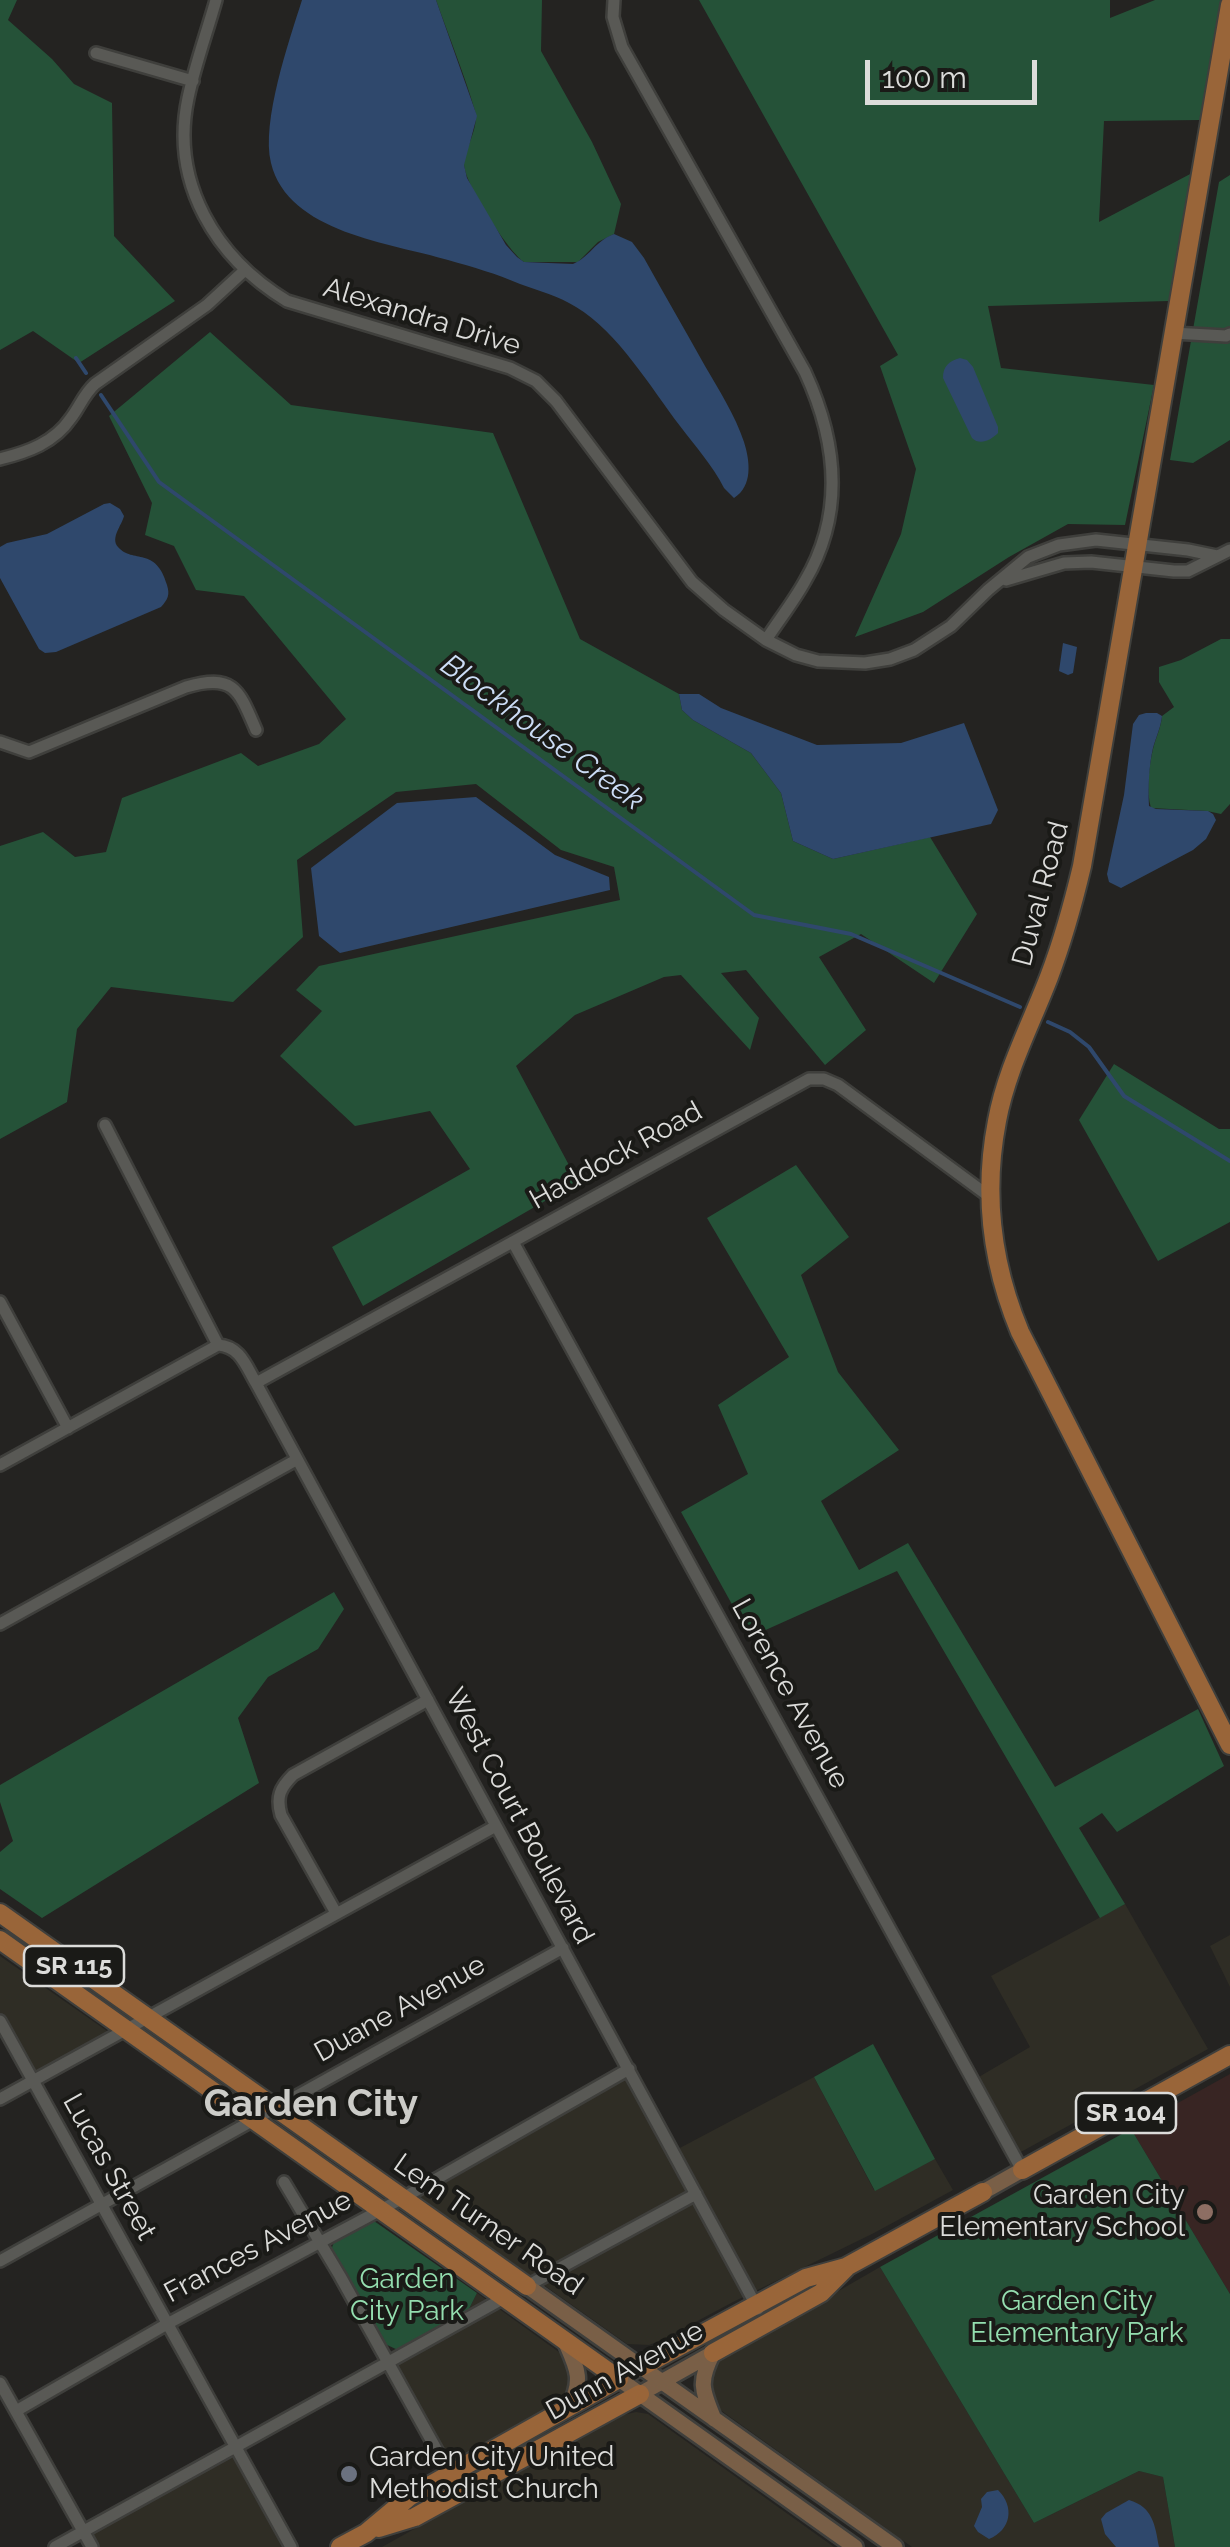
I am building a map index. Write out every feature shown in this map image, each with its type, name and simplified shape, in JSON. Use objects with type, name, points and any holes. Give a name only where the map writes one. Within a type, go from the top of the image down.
[{"type":"main road","name":"Duval Road","points":[[1230,5],[1082,866],[1068,925],[1003,1097],[992,1152],[990,1197],[996,1256],[1020,1332],[1230,1745]]},
{"type":"main road","name":"Lem Turner Road","points":[[0,1913],[895,2547]]},
{"type":"main road","name":"Lem Turner Road","points":[[0,1940],[855,2547]]},
{"type":"main road","name":"Dunn Avenue","points":[[340,2547],[366,2532],[409,2497],[641,2367],[806,2278],[846,2267],[1230,2056]]},
{"type":"main road","name":"Dunn Avenue","points":[[366,2532],[415,2517],[713,2354],[821,2293],[846,2267]]},
{"type":"main road","points":[[565,2341],[579,2380],[569,2408]]},
{"type":"main road","points":[[713,2354],[704,2370],[702,2386],[714,2418]]},
{"type":"street","name":"Alexandra Drive","points":[[216,0],[188,99],[186,143],[200,210],[244,270],[288,300],[510,368],[536,382],[556,400],[692,582],[766,640],[818,661],[865,663],[890,658],[934,639],[1028,557],[1060,545],[1096,540],[1216,556]]},
{"type":"street","points":[[614,0],[613,17],[622,47],[805,372],[825,420],[833,476],[825,532],[806,580],[766,640]]},
{"type":"street","points":[[96,53],[193,81]]},
{"type":"street","points":[[0,459],[50,440],[95,384],[207,305],[244,270]]},
{"type":"street","points":[[1173,333],[1230,334]]},
{"type":"street","name":"Alexandra Drive","points":[[1002,581],[1064,563],[1188,570],[1230,550]]},
{"type":"street","points":[[0,742],[29,752],[208,680],[235,689],[256,730]]},
{"type":"street","name":"Haddock Road","points":[[256,1383],[809,1079],[838,1085],[990,1197]]},
{"type":"street","name":"West Court Boulevard","points":[[105,1124],[218,1344],[237,1352],[256,1383],[766,2323]]},
{"type":"street","name":"Lorence Avenue","points":[[513,1242],[1022,2170]]},
{"type":"street","points":[[0,1304],[68,1428]]},
{"type":"street","points":[[0,1465],[218,1344]]},
{"type":"street","points":[[0,1624],[296,1460]]},
{"type":"street","points":[[336,1913],[281,1815],[279,1794],[293,1775],[428,1700]]},
{"type":"street","points":[[0,2099],[496,1826]]},
{"type":"street","name":"Duane Avenue","points":[[0,2261],[563,1948]]},
{"type":"street","name":"Lucas Street","points":[[0,2021],[291,2547]]},
{"type":"street","name":"Frances Avenue","points":[[16,2411],[629,2070]]},
{"type":"street","points":[[284,2182],[450,2474]]},
{"type":"street","points":[[527,2286],[696,2194]]},
{"type":"street","points":[[54,2547],[504,2298]]},
{"type":"street","points":[[0,2383],[92,2547]]},
{"type":"shaded area","points":[[1125,1904],[1208,2049],[1019,2153],[977,2078],[1030,2047],[991,1976]]},
{"type":"shaded area","points":[[1230,1935],[1230,1987],[1210,1946]]},
{"type":"shaded area","points":[[0,1956],[110,2033],[28,2079],[0,2029]]},
{"type":"shaded area","points":[[630,2063],[676,2150],[814,2077],[874,2190],[935,2159],[953,2190],[660,2341],[627,2344],[407,2188]]},
{"type":"shaded area","name":"Garden City Elementary School","points":[[1230,2074],[1230,2294],[1131,2129]]},
{"type":"shaded area","points":[[880,2267],[1034,2523],[1139,2471],[1163,2477],[1175,2547],[912,2547],[713,2402],[707,2379],[714,2363]]},
{"type":"shaded area","points":[[477,2293],[563,2355],[573,2376],[569,2395],[560,2404],[442,2471],[384,2372],[400,2351],[467,2313]]},
{"type":"shaded area","points":[[636,2412],[648,2414],[834,2547],[382,2547],[614,2417]]},
{"type":"shaded area","points":[[241,2449],[297,2547],[86,2547],[80,2537]]},
{"type":"green space","points":[[0,0],[17,0],[8,20],[74,84],[112,103],[114,236],[175,301],[79,363],[33,331],[0,350]]},
{"type":"green space","points":[[436,0],[542,0],[541,51],[592,142],[621,204],[614,234],[598,242],[578,262],[524,262],[478,200],[464,163],[475,111]]},
{"type":"green space","points":[[699,0],[1110,0],[1110,18],[1155,0],[1221,0],[1201,120],[1104,121],[1099,222],[1194,172],[1169,301],[988,306],[1001,368],[1154,385],[1125,525],[1068,524],[923,612],[855,637],[901,534],[916,469],[880,366],[898,355]]},
{"type":"green space","points":[[1230,175],[1230,440],[1193,463],[1170,460],[1219,182]]},
{"type":"green space","points":[[210,332],[291,405],[493,433],[580,639],[679,694],[682,710],[693,720],[751,753],[781,793],[793,841],[833,859],[930,837],[977,914],[934,983],[861,934],[819,957],[866,1030],[825,1065],[746,970],[721,973],[759,1018],[750,1050],[681,975],[664,977],[575,1015],[516,1066],[578,1182],[363,1306],[332,1247],[470,1169],[430,1111],[355,1126],[280,1056],[322,1011],[296,990],[319,966],[620,900],[614,867],[561,850],[476,784],[396,792],[297,860],[303,937],[233,1002],[111,987],[77,1029],[67,1102],[0,1139],[0,846],[43,832],[75,857],[106,852],[122,798],[241,753],[258,766],[319,744],[346,719],[244,596],[196,590],[174,546],[145,535],[152,503],[109,416]]},
{"type":"green space","points":[[1221,639],[1230,639],[1230,804],[1221,814],[1151,808],[1153,749],[1162,716],[1174,707],[1159,682],[1159,667]]},
{"type":"green space","points":[[1114,1064],[1219,1129],[1230,1129],[1230,1222],[1158,1261],[1079,1120]]},
{"type":"green space","points":[[796,1165],[849,1237],[801,1275],[838,1372],[899,1450],[821,1501],[859,1570],[908,1543],[1055,1787],[1198,1709],[1224,1766],[1117,1832],[1102,1813],[1079,1828],[1125,1904],[1100,1918],[897,1571],[750,1637],[681,1512],[748,1474],[718,1405],[789,1357],[707,1218]]},
{"type":"green space","points":[[334,1592],[344,1609],[318,1649],[268,1677],[238,1718],[259,1783],[42,1918],[0,1889],[0,1852],[13,1841],[0,1802],[0,1785]]},
{"type":"green space","points":[[873,2044],[935,2159],[875,2191],[814,2077]]},
{"type":"green space","name":"Garden City Elementary Park","points":[[1131,2129],[1230,2294],[1230,2547],[1175,2547],[1163,2477],[1139,2471],[1034,2523],[880,2267]]},
{"type":"green space","name":"Garden City Park","points":[[374,2221],[477,2293],[467,2313],[400,2351],[385,2344],[330,2252],[335,2240]]},
{"type":"water","points":[[302,0],[436,0],[477,116],[464,165],[467,178],[506,245],[524,262],[573,264],[614,234],[632,242],[736,422],[748,465],[747,480],[740,493],[734,498],[724,488],[633,362],[606,331],[576,307],[485,271],[344,231],[319,220],[281,187],[271,163],[270,126],[278,81]]},
{"type":"water","points":[[960,358],[973,367],[998,427],[998,433],[985,441],[972,438],[943,378],[947,365]]},
{"type":"water","points":[[110,503],[124,516],[116,536],[118,547],[157,565],[167,585],[167,599],[161,607],[56,652],[45,653],[39,649],[0,578],[0,547],[47,534]]},
{"type":"water","points":[[1063,643],[1077,647],[1073,673],[1068,675],[1059,671]]},
{"type":"water","points":[[679,694],[699,694],[721,708],[817,745],[901,743],[964,723],[998,810],[991,824],[833,859],[793,841],[781,793],[751,753],[693,720],[682,710]]},
{"type":"water","points":[[1146,713],[1162,716],[1153,748],[1149,806],[1208,811],[1216,820],[1206,839],[1193,850],[1121,888],[1109,882],[1107,874],[1124,795],[1133,724]]},
{"type":"water","points":[[476,797],[555,855],[609,877],[610,890],[340,953],[319,936],[311,868],[397,803]]},
{"type":"water","points":[[998,2490],[1007,2504],[1008,2518],[1002,2530],[989,2539],[974,2526],[981,2499],[987,2492]]},
{"type":"water","points":[[1129,2500],[1148,2512],[1159,2547],[1116,2547],[1105,2534],[1101,2519]]},
{"type":"waterway","name":"Blockhouse Creek","points":[[76,358],[86,373]]},
{"type":"waterway","name":"Blockhouse Creek","points":[[101,395],[159,482],[754,915],[851,934],[1020,1007]]},
{"type":"waterway","name":"Blockhouse Creek","points":[[1048,1022],[1089,1047],[1124,1096],[1230,1161]]},
{"type":"place","name":"Garden City Elementary School","points":[[1205,2212]]},
{"type":"place","name":"Garden City United Methodist Church","points":[[349,2474]]},
{"type":"district","name":"Garden City","points":[[311,2105]]}]
